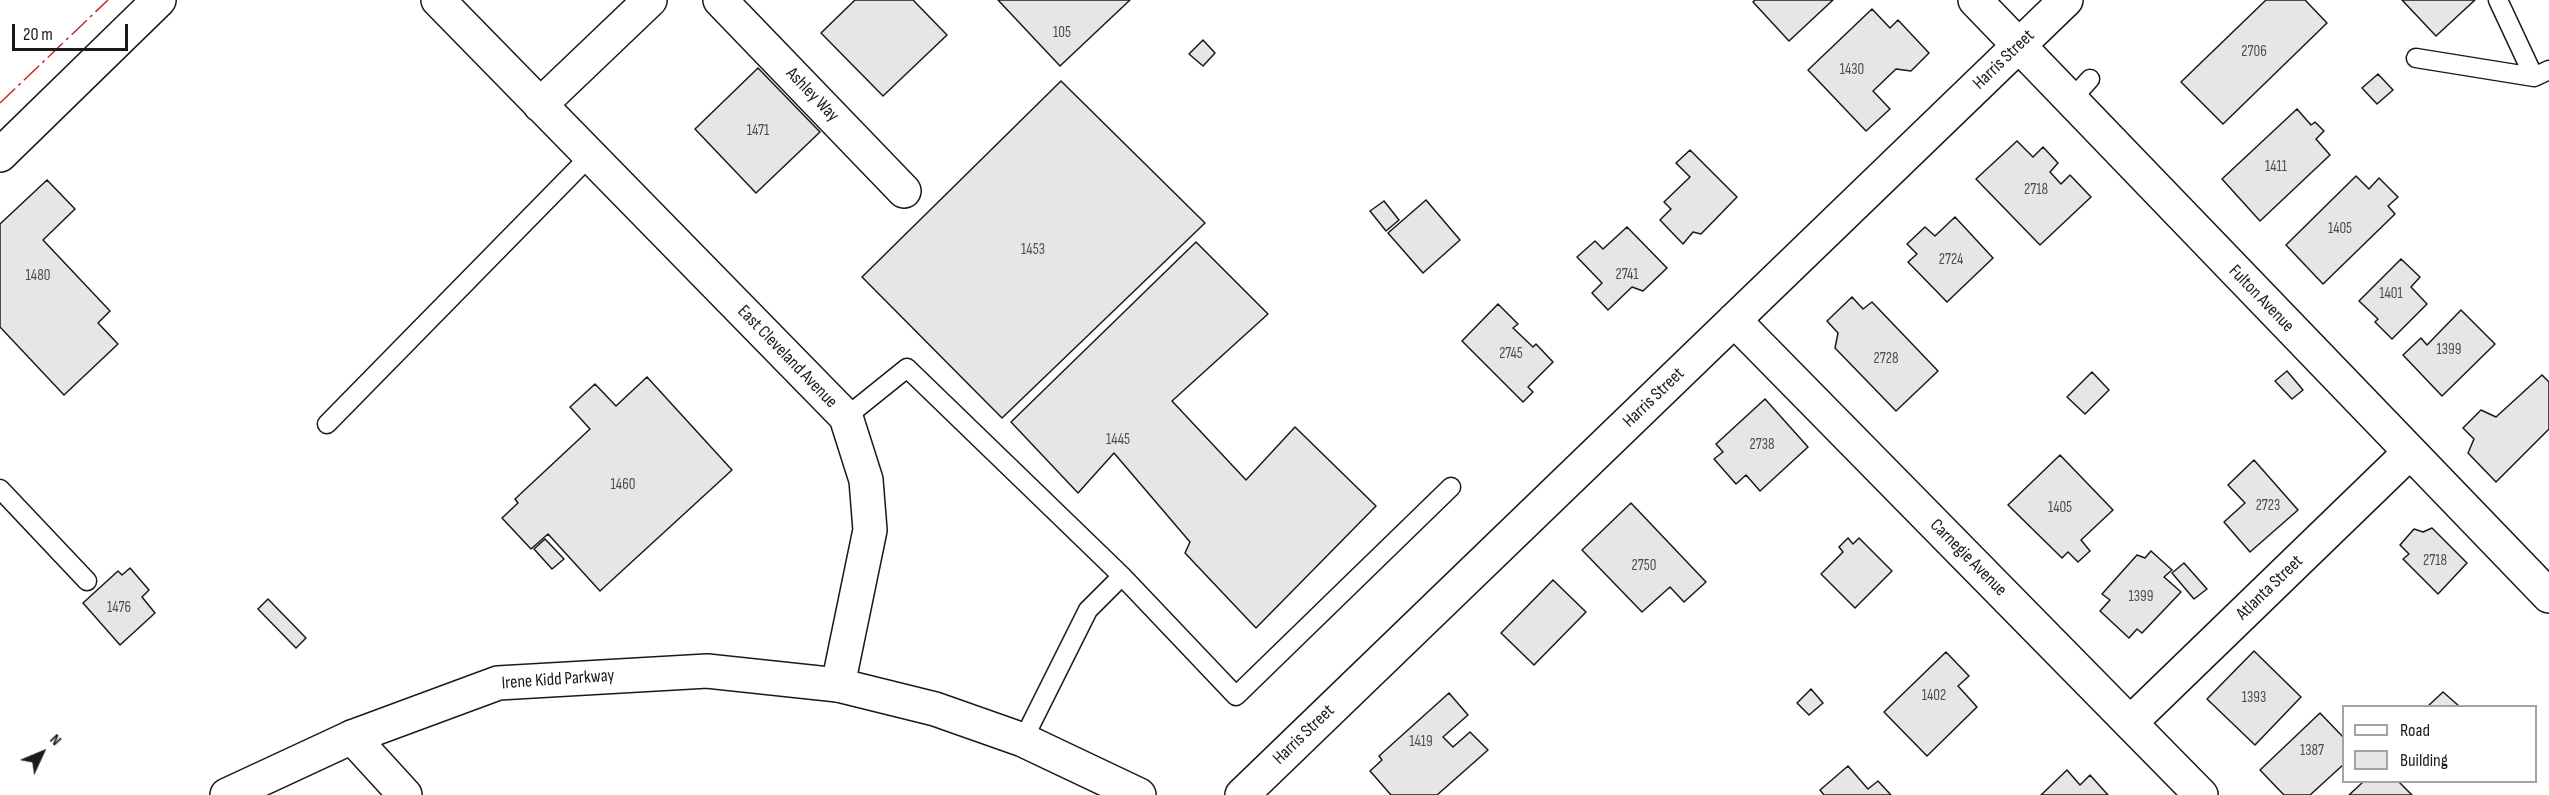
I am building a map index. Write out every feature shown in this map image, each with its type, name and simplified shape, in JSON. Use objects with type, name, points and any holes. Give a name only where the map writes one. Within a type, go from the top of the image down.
[{"type":"street","name":"East Cleveland Avenue","points":[[438,0],[846,417],[866,480],[870,530],[838,686]]},
{"type":"street","points":[[540,105],[650,0]]},
{"type":"street","name":"Ashley Way","points":[[720,0],[904,191]]},
{"type":"street","name":"Fulton Avenue","points":[[1975,0],[2019,46],[2080,89],[2409,453],[2549,596]]},
{"type":"street","name":"Harris Street","points":[[1242,795],[2066,0]]},
{"type":"street","points":[[0,155],[153,2]]},
{"type":"street","name":"Carnegie Avenue","points":[[1734,320],[2201,795]]},
{"type":"street","name":"Atlanta Street","points":[[2130,723],[2409,453]]},
{"type":"street","name":"Irene Kidd Parkway","points":[[227,795],[352,737],[498,683],[707,671],[838,686]]},
{"type":"street","points":[[838,686],[935,709],[1023,740],[1139,795]]},
{"type":"street","points":[[352,737],[405,795]]},
{"type":"lane","points":[[2498,0],[2542,74]]},
{"type":"lane","points":[[2416,58],[2542,74]]},
{"type":"lane","points":[[327,424],[590,156]]},
{"type":"lane","points":[[846,417],[907,368],[1122,576],[1236,696],[1451,487]]},
{"type":"lane","points":[[0,489],[87,581]]},
{"type":"lane","points":[[1023,740],[1088,610],[1122,576]]},
{"type":"building","points":[[855,0],[913,0],[947,35],[883,96],[821,33]]},
{"type":"building","points":[[998,0],[1130,0],[1060,66]]},
{"type":"building","points":[[1755,0],[1833,0],[1789,41],[1753,2]]},
{"type":"building","points":[[2266,0],[2305,0],[2327,23],[2223,124],[2181,82]]},
{"type":"building","points":[[2402,0],[2475,0],[2436,36]]},
{"type":"building","points":[[1872,9],[1890,28],[1898,20],[1929,53],[1911,71],[1896,69],[1873,91],[1890,109],[1866,131],[1808,70]]},
{"type":"building","points":[[1203,40],[1215,53],[1203,66],[1189,54]]},
{"type":"building","points":[[758,68],[820,132],[756,193],[695,129]]},
{"type":"building","points":[[2378,74],[2393,90],[2377,104],[2362,88]]},
{"type":"building","points":[[1061,81],[1205,223],[1002,418],[862,277]]},
{"type":"building","points":[[2297,109],[2311,125],[2315,122],[2324,131],[2316,139],[2330,155],[2260,221],[2222,179]]},
{"type":"building","points":[[2017,141],[2033,157],[2043,147],[2058,163],[2050,172],[2061,184],[2070,175],[2091,197],[2040,245],[1976,179]]},
{"type":"building","points":[[1690,150],[1737,197],[1701,234],[1693,232],[1683,244],[1660,220],[1671,209],[1664,202],[1690,177],[1676,163]]},
{"type":"building","points":[[2356,176],[2369,189],[2379,178],[2398,197],[2388,206],[2395,214],[2323,284],[2286,245]]},
{"type":"building","points":[[47,180],[75,209],[43,240],[110,311],[98,323],[118,344],[64,395],[0,327],[0,224]]},
{"type":"building","points":[[1426,200],[1460,240],[1423,273],[1388,233]]},
{"type":"building","points":[[1384,201],[1399,220],[1386,231],[1370,211]]},
{"type":"building","points":[[1955,217],[1993,258],[1947,302],[1908,262],[1917,254],[1907,244],[1925,227],[1935,236]]},
{"type":"building","points":[[1627,227],[1667,268],[1643,291],[1632,287],[1608,310],[1592,293],[1602,283],[1577,257],[1595,241],[1603,249]]},
{"type":"building","points":[[1196,242],[1268,314],[1172,401],[1246,480],[1295,427],[1376,506],[1256,628],[1185,553],[1190,542],[1114,453],[1078,493],[1011,422]]},
{"type":"building","points":[[2401,259],[2420,277],[2411,287],[2427,304],[2392,339],[2375,322],[2378,319],[2359,301]]},
{"type":"building","points":[[1852,297],[1863,309],[1872,302],[1938,371],[1896,411],[1835,348],[1838,333],[1827,321]]},
{"type":"building","points":[[1498,304],[1518,324],[1513,328],[1533,347],[1536,344],[1553,362],[1528,387],[1533,392],[1523,402],[1462,341]]},
{"type":"building","points":[[2461,310],[2495,344],[2442,396],[2403,355],[2421,338],[2427,345]]},
{"type":"building","points":[[2287,371],[2303,390],[2292,399],[2275,381]]},
{"type":"building","points":[[2092,372],[2109,390],[2085,414],[2067,397]]},
{"type":"building","points":[[2542,375],[2549,382],[2549,429],[2496,482],[2468,453],[2474,439],[2463,428],[2481,410],[2496,417]]},
{"type":"building","points":[[647,377],[732,470],[600,591],[548,534],[531,549],[502,518],[518,503],[515,499],[590,429],[570,407],[595,384],[616,406]]},
{"type":"building","points":[[1765,399],[1808,447],[1760,491],[1746,475],[1736,484],[1714,459],[1723,452],[1716,444]]},
{"type":"building","points":[[2060,455],[2113,510],[2081,540],[2090,551],[2078,562],[2068,552],[2062,558],[2008,505]]},
{"type":"building","points":[[2254,460],[2298,510],[2250,552],[2224,522],[2245,503],[2228,485]]},
{"type":"building","points":[[1631,503],[1706,582],[1684,602],[1670,587],[1642,612],[1582,550]]},
{"type":"building","points":[[2432,528],[2467,563],[2438,594],[2403,559],[2409,554],[2400,545],[2414,529],[2423,532]]},
{"type":"building","points":[[1848,538],[1853,544],[1859,538],[1892,571],[1855,608],[1821,574],[1843,552],[1839,547]]},
{"type":"building","points":[[545,539],[564,559],[552,569],[534,549]]},
{"type":"building","points":[[2151,551],[2172,570],[2164,577],[2181,592],[2142,633],[2137,629],[2129,638],[2100,611],[2110,600],[2102,594],[2137,555],[2145,558]]},
{"type":"building","points":[[2184,563],[2207,589],[2194,599],[2172,573]]},
{"type":"building","points":[[130,568],[149,590],[142,597],[155,613],[120,645],[83,603],[118,571],[122,575]]},
{"type":"building","points":[[1553,580],[1586,612],[1534,665],[1501,633]]},
{"type":"building","points":[[268,599],[306,638],[296,648],[258,609]]},
{"type":"building","points":[[2254,651],[2301,697],[2255,745],[2207,699]]},
{"type":"building","points":[[1946,652],[1969,676],[1958,686],[1977,707],[1927,756],[1884,712]]},
{"type":"building","points":[[1811,689],[1823,703],[1809,715],[1797,703]]},
{"type":"building","points":[[2443,692],[2458,705],[2429,705]]},
{"type":"building","points":[[1449,693],[1468,715],[1443,737],[1453,747],[1470,732],[1488,750],[1437,795],[1391,795],[1370,771],[1382,760],[1379,756]]},
{"type":"building","points":[[2320,713],[2342,736],[2342,766],[2310,795],[2284,795],[2260,770]]},
{"type":"building","points":[[1848,766],[1868,789],[1878,781],[1891,795],[1824,795],[1820,790]]},
{"type":"building","points":[[2067,770],[2080,785],[2090,775],[2108,795],[2041,795]]},
{"type":"building","points":[[2362,783],[2400,783],[2412,795],[2349,795]]},
{"type":"power","points":[[0,103],[108,0]]}]
